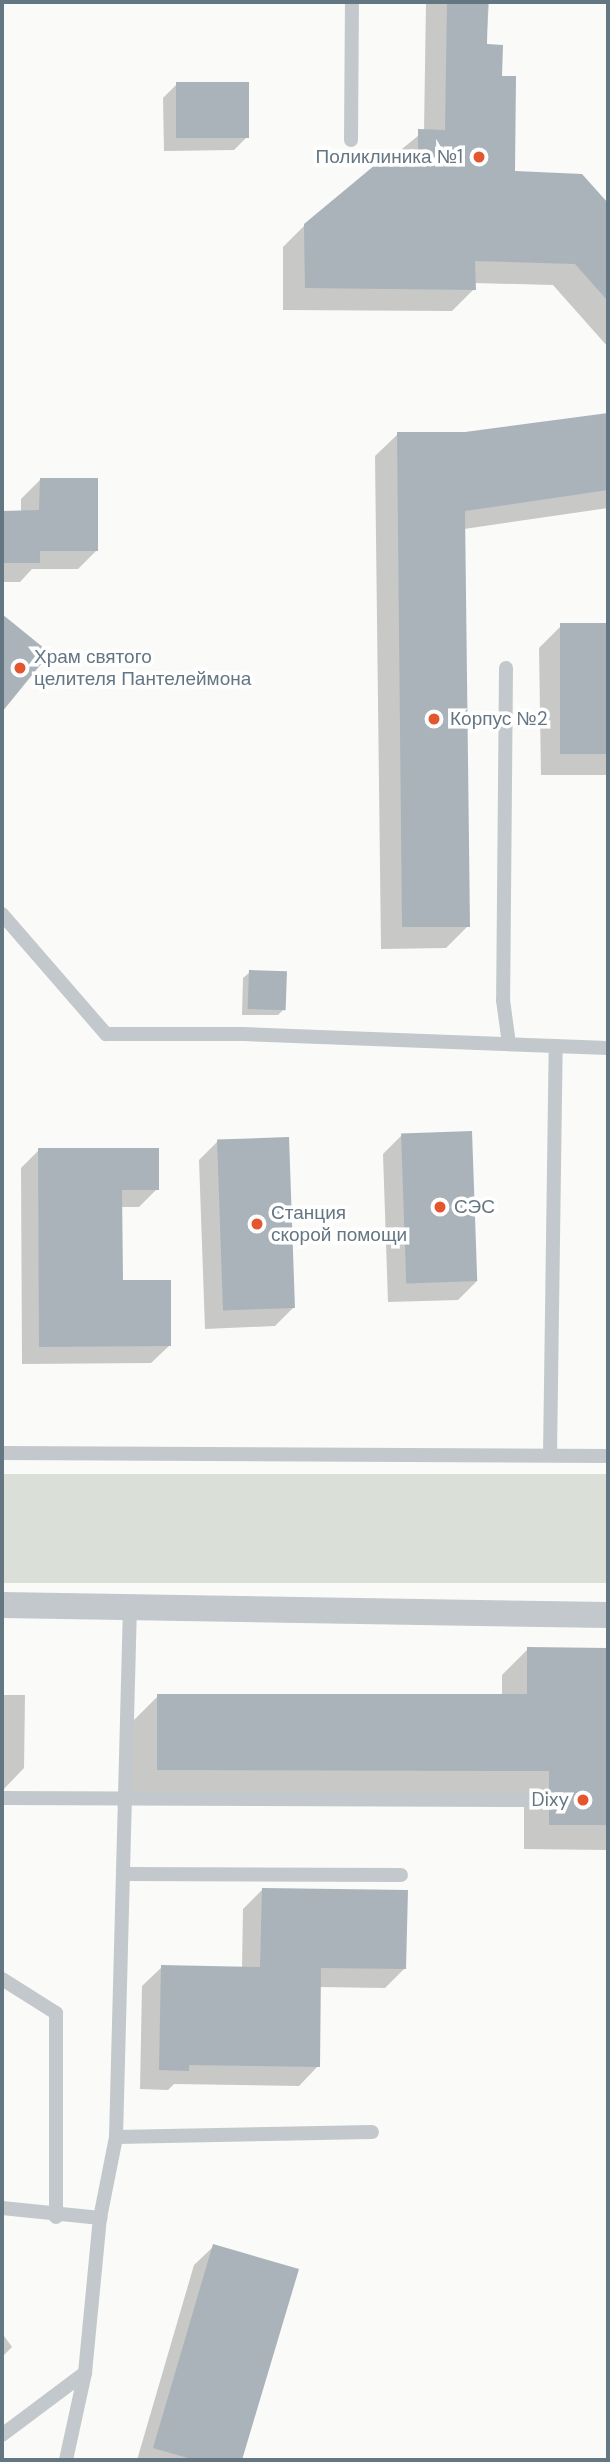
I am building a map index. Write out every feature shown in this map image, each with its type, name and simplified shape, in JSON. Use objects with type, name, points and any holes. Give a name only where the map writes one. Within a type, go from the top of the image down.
[{"type":"street","points":[[2,1605],[608,1615]]},
{"type":"lane","points":[[352,2],[352,140]]},
{"type":"lane","points":[[506,668],[508,866],[503,1000],[509,1044]]},
{"type":"lane","points":[[2,914],[106,1034],[243,1034],[608,1048]]},
{"type":"lane","points":[[550,1455],[556,1046]]},
{"type":"lane","points":[[2,1453],[608,1456]]},
{"type":"lane","points":[[66,2460],[85,2373],[100,2218],[116,2137],[130,1607]]},
{"type":"lane","points":[[2,1798],[529,1800]]},
{"type":"lane","points":[[123,1874],[401,1875]]},
{"type":"lane","points":[[2,1979],[56,2013],[56,2217]]},
{"type":"lane","points":[[116,2137],[373,2132]]},
{"type":"lane","points":[[2,2208],[56,2217],[100,2218]]},
{"type":"lane","points":[[2,2435],[85,2373]]},
{"type":"shaded area","points":[[2,1474],[608,1474],[608,1583],[2,1583]]},
{"type":"building","name":"Поликлиника №1","points":[[447,2],[488,2],[487,44],[503,45],[502,76],[516,76],[515,171],[582,174],[608,203],[608,301],[575,264],[475,261],[476,290],[305,288],[304,224],[375,165],[418,167],[418,129],[445,130]]},
{"type":"building","points":[[176,82],[249,82],[249,138],[176,138]]},
{"type":"building","name":"Корпус №2","points":[[608,413],[608,490],[465,511],[470,927],[402,927],[397,432],[465,432]]},
{"type":"building","points":[[40,478],[98,478],[98,551],[40,551],[40,563],[2,563],[2,511],[39,510]]},
{"type":"building","name":"Храм святого целителя Пантелеймона","points":[[2,614],[50,653],[2,712]]},
{"type":"building","points":[[560,623],[608,623],[608,754],[560,754]]},
{"type":"building","points":[[249,970],[287,971],[286,1010],[248,1009]]},
{"type":"building","name":"СЭС","points":[[472,1131],[477,1281],[406,1283],[401,1133]]},
{"type":"building","name":"Станция скорой помощи","points":[[289,1137],[295,1308],[223,1310],[217,1140]]},
{"type":"building","points":[[38,1148],[159,1148],[159,1190],[122,1190],[123,1280],[171,1280],[171,1346],[39,1347]]},
{"type":"building","points":[[527,1647],[608,1648],[608,1825],[549,1825],[549,1771],[157,1770],[157,1694],[527,1694]]},
{"type":"building","points":[[262,1888],[408,1890],[406,1969],[321,1968],[320,2067],[189,2065],[189,2071],[159,2070],[161,1965],[260,1967]]},
{"type":"building","points":[[213,2244],[299,2269],[242,2460],[195,2460],[153,2448]]},
{"type":"place","name":"Поликлиника №1","points":[[479,157]]},
{"type":"place","name":"Храм святого целителя Пантелеймона","points":[[20,668]]},
{"type":"place","name":"Корпус №2","points":[[434,719]]},
{"type":"place","name":"СЭС","points":[[440,1207]]},
{"type":"place","name":"Станция скорой помощи","points":[[257,1224]]},
{"type":"place","name":"Dixy","points":[[583,1800]]}]
